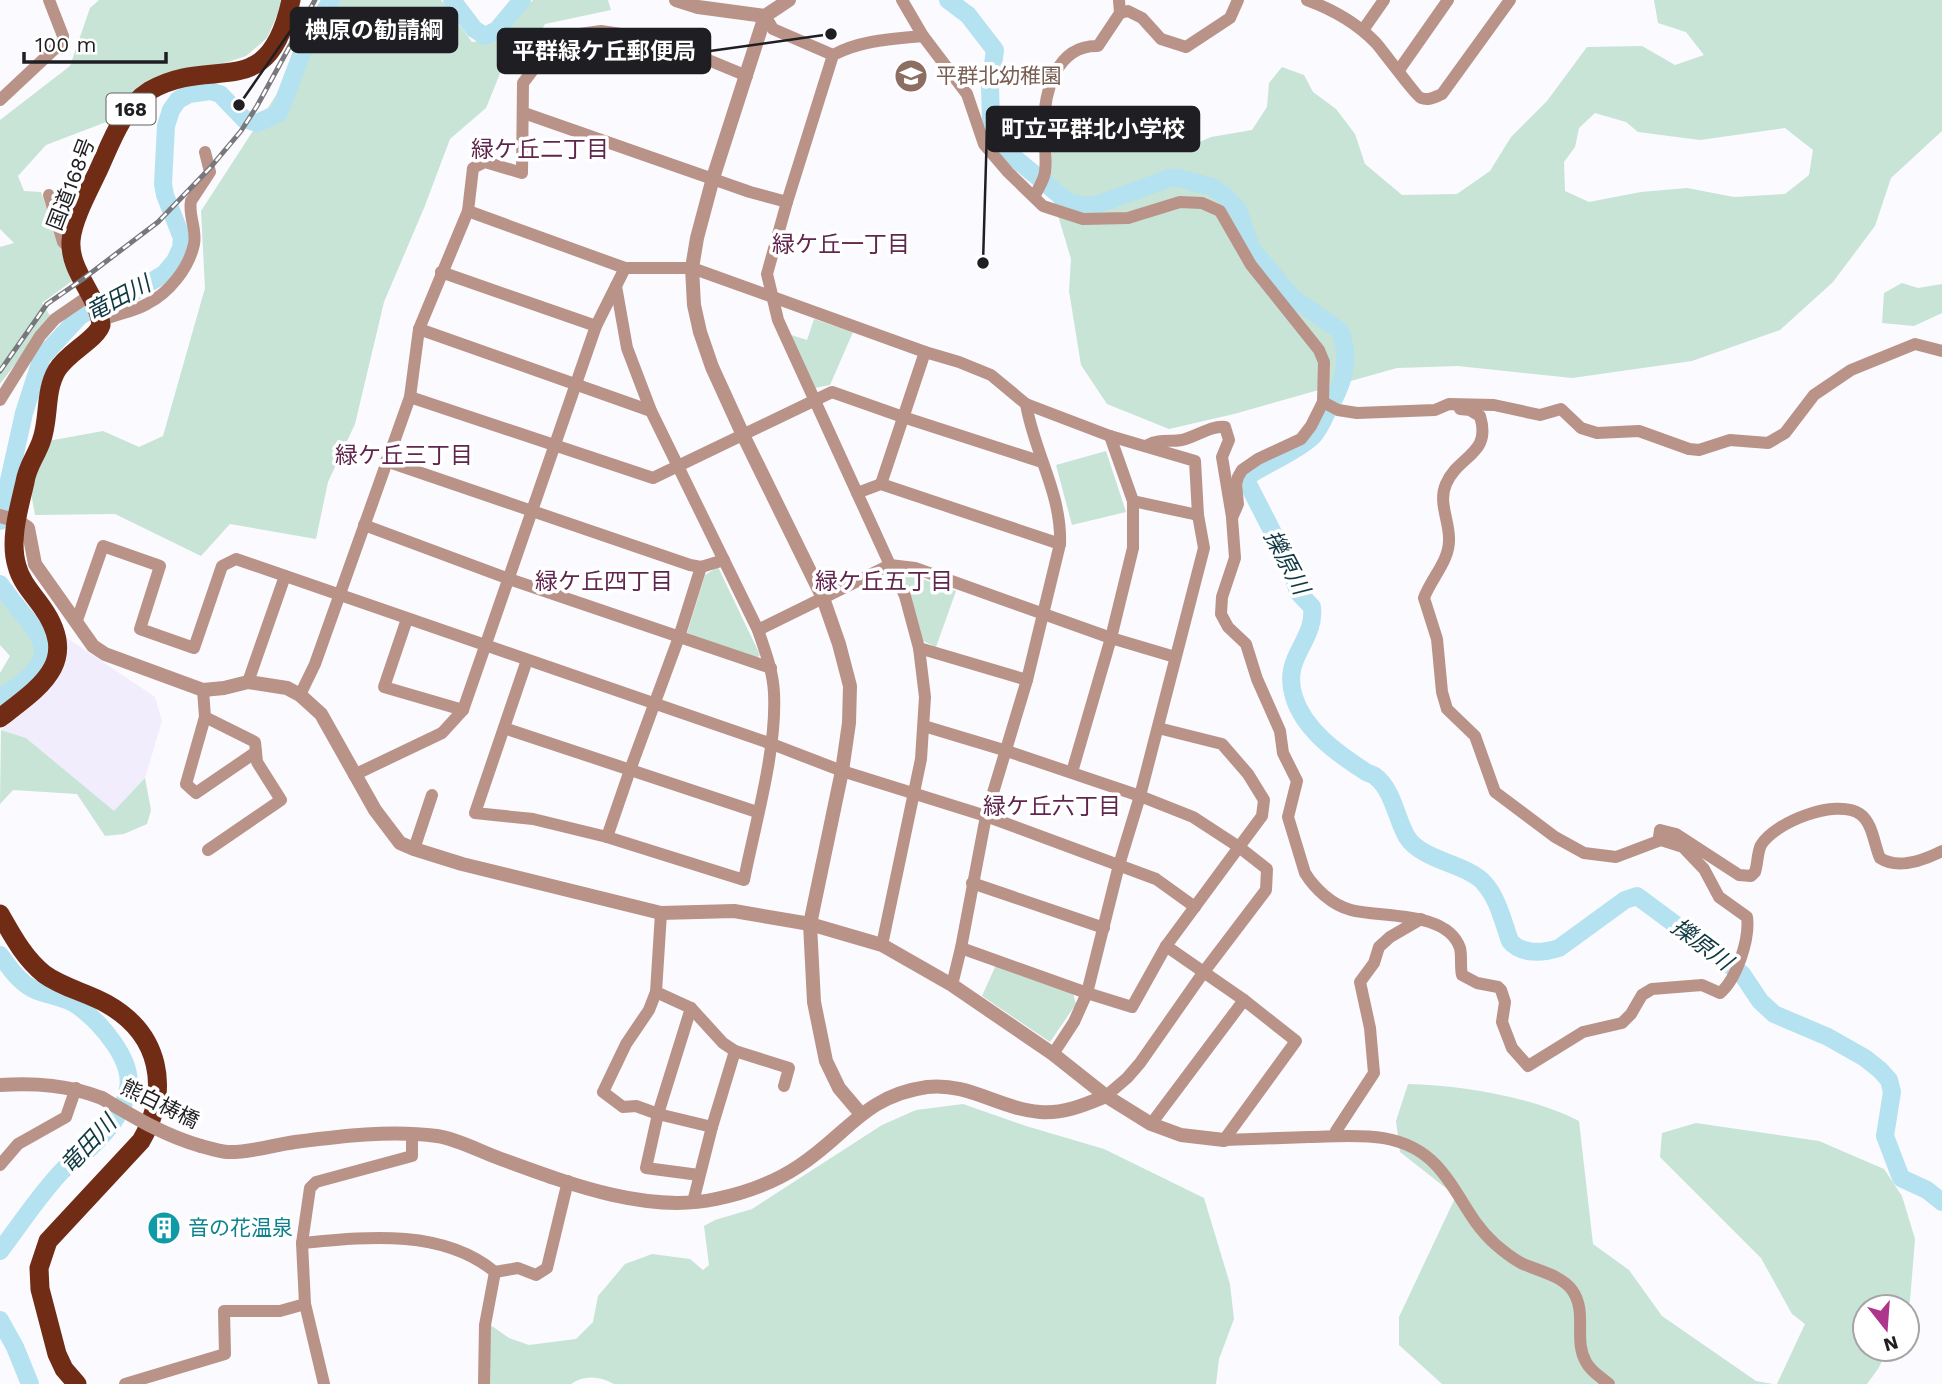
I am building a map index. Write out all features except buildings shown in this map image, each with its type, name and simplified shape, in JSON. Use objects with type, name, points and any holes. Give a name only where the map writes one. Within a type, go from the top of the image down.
[{"type":"highway","name":"国道168号","points":[[96,309],[74,264],[71,250],[72,232],[111,142],[136,102],[149,91],[175,81],[195,76],[234,73],[255,66],[268,55],[277,40],[291,0]]},
{"type":"highway","points":[[0,718],[47,679],[56,659],[57,647],[51,621],[18,569],[9,519],[44,431],[52,380],[69,354],[99,331],[96,309]]},
{"type":"highway","points":[[0,914],[18,945],[43,973],[59,984],[104,1002],[130,1021],[142,1033],[152,1051],[156,1068],[156,1102],[148,1130],[141,1142],[48,1241],[41,1260],[40,1289],[57,1354],[64,1369],[77,1384]]},
{"type":"street","points":[[0,100],[63,41],[49,0]]},
{"type":"street","points":[[676,0],[698,8],[765,16]]},
{"type":"street","points":[[789,0],[765,16],[713,178],[692,268],[694,305],[712,366],[823,597],[850,686],[849,723],[842,771],[810,924],[814,1002],[826,1060],[839,1088],[861,1114]]},
{"type":"street","points":[[902,0],[923,36],[967,94],[984,144],[1008,172],[1039,187]]},
{"type":"street","points":[[1232,518],[1238,504],[1236,484],[1242,470],[1258,459],[1301,439],[1329,405],[1324,362],[1319,351],[1251,265],[1220,211],[1202,203],[1180,202],[1128,218],[1083,219],[1043,206],[1039,187],[1044,124],[1051,83],[1062,60],[1085,46],[1098,46],[1120,7],[1142,18],[1161,39],[1186,47],[1230,18],[1238,0]]},
{"type":"street","points":[[1363,30],[1384,0]]},
{"type":"street","points":[[1399,70],[1448,0]]},
{"type":"street","points":[[1315,1],[1363,30],[1399,70],[1415,94],[1421,98],[1432,99],[1441,94],[1510,0]]},
{"type":"street","points":[[765,16],[773,29],[833,55]]},
{"type":"street","points":[[300,695],[316,664],[410,397],[419,329],[468,211],[473,169],[485,162],[522,173],[523,83],[542,58],[552,38],[601,31],[660,40],[747,76]]},
{"type":"street","points":[[882,945],[921,760],[925,697],[919,648],[905,596],[778,320],[767,274],[833,55],[849,47],[867,43],[923,36]]},
{"type":"street","points":[[524,113],[750,192],[787,202]]},
{"type":"street","points":[[0,400],[40,336],[55,319],[96,309],[115,314],[147,304],[168,289],[182,271],[194,244],[195,226],[190,206],[211,172],[205,152]]},
{"type":"street","points":[[49,195],[63,242],[71,250]]},
{"type":"street","points":[[468,211],[625,268],[692,268],[959,362],[990,375],[1026,404],[1110,436],[1195,461],[1198,515],[1204,548],[1087,993],[1074,1022],[1053,1054]]},
{"type":"street","points":[[354,775],[442,733],[463,710],[596,326],[625,268]]},
{"type":"street","points":[[442,272],[596,326]]},
{"type":"street","points":[[527,660],[475,813],[533,819],[607,837],[744,880],[772,744],[774,694],[771,668],[758,631],[651,411],[626,348],[615,286]]},
{"type":"street","points":[[419,329],[651,411]]},
{"type":"street","points":[[1435,410],[1449,404],[1494,405],[1540,415],[1561,410],[1581,428],[1597,433],[1639,431],[1699,450],[1730,440],[1769,443],[1785,433],[1814,395],[1851,370],[1915,344],[1942,351]]},
{"type":"street","points":[[881,484],[925,352]]},
{"type":"street","points":[[410,397],[653,478],[832,391],[902,417],[1042,462]]},
{"type":"street","points":[[952,985],[986,816],[1027,680],[1060,544],[1060,523],[1055,498],[1030,427],[1026,404]]},
{"type":"street","points":[[1146,446],[1153,442],[1185,439],[1218,426],[1225,427],[1229,440],[1222,457],[1236,558],[1222,597],[1220,614],[1246,644],[1256,679],[1280,731],[1283,753],[1297,781],[1288,817],[1305,873],[1324,896],[1348,910],[1421,919],[1448,933],[1460,949],[1462,975],[1501,990],[1505,1002],[1503,1022],[1512,1048],[1528,1066],[1583,1031],[1622,1023],[1642,995],[1652,989],[1702,985],[1720,993],[1730,985],[1741,957],[1747,917],[1719,897],[1704,869],[1683,848],[1661,840],[1625,851],[1616,857],[1603,857],[1584,853],[1555,837],[1495,792],[1475,736],[1447,709],[1442,691],[1437,639],[1424,598],[1447,552],[1449,538],[1444,511],[1445,486],[1451,473],[1475,452],[1481,441],[1484,429],[1480,415],[1470,410],[1357,413],[1329,405]]},
{"type":"street","points":[[1072,772],[1111,638],[1133,548],[1133,501],[1110,436]]},
{"type":"street","points":[[386,461],[690,565],[701,567],[724,560]]},
{"type":"street","points":[[857,493],[881,484],[1060,544]]},
{"type":"street","points":[[1133,501],[1198,515]]},
{"type":"street","points":[[9,519],[28,528],[35,564],[93,646],[105,654],[204,690],[247,682],[287,688],[300,695],[321,714],[375,810],[400,842],[414,849],[462,864],[661,912],[734,911],[810,924],[882,945],[952,985],[1053,1054],[1106,1096],[1152,1124],[1181,1135],[1224,1140],[1373,1136],[1392,1140],[1426,1155],[1437,1166],[1474,1223],[1494,1243],[1510,1256],[1559,1280],[1573,1291],[1580,1315],[1580,1341],[1585,1361],[1593,1372],[1609,1384]]},
{"type":"street","points":[[364,525],[509,579],[771,668]]},
{"type":"street","points":[[76,623],[103,545],[160,566],[141,629],[194,648],[222,566],[236,559],[772,744],[842,771],[986,816],[1156,879],[1195,907]]},
{"type":"street","points":[[758,631],[890,565],[915,569],[1111,638],[1175,657]]},
{"type":"street","points":[[607,837],[679,637],[701,567]]},
{"type":"street","points":[[247,682],[285,576]]},
{"type":"street","points":[[407,619],[384,687],[463,710]]},
{"type":"street","points":[[919,648],[1027,680]]},
{"type":"street","points":[[204,690],[205,717],[186,784],[196,793],[256,752]]},
{"type":"street","points":[[205,717],[255,741],[257,762],[281,800],[208,850]]},
{"type":"street","points":[[924,726],[1072,772],[1194,817],[1267,869],[1266,890],[1203,972],[1140,1063],[1106,1096]]},
{"type":"street","points":[[504,728],[757,813]]},
{"type":"street","points":[[961,948],[1132,1007],[1166,946],[1262,816],[1264,800],[1248,774],[1222,744],[1158,728]]},
{"type":"street","points":[[414,849],[432,795]]},
{"type":"street","points":[[1661,840],[1660,830],[1676,834],[1739,875],[1751,876],[1757,867],[1760,847],[1774,831],[1796,817],[1824,811],[1850,810],[1861,814],[1868,823],[1878,855],[1890,864],[1921,859],[1942,850]]},
{"type":"street","points":[[972,883],[1104,928]]},
{"type":"street","points":[[661,912],[656,992],[649,1010],[626,1044],[603,1092],[623,1107],[636,1106],[712,1128]]},
{"type":"street","points":[[1335,1135],[1374,1073],[1370,1028],[1360,982],[1374,963],[1379,947],[1390,937],[1421,919]]},
{"type":"street","points":[[1166,946],[1244,1000],[1296,1041],[1224,1140]]},
{"type":"street","points":[[656,992],[691,1008],[723,1043],[735,1051],[789,1068],[784,1086]]},
{"type":"street","points":[[1152,1124],[1244,1000]]},
{"type":"street","points":[[691,1008],[658,1114],[646,1168],[699,1175]]},
{"type":"street","points":[[694,1202],[699,1175],[735,1051]]},
{"type":"street","name":"熊白梼橋","points":[[0,1085],[28,1083],[76,1088],[102,1098],[177,1140],[228,1152],[369,1134],[439,1136],[548,1176],[617,1196],[653,1202],[694,1202],[735,1194],[781,1177],[832,1141],[861,1114],[883,1099],[903,1093],[940,1086],[959,1088],[1038,1112],[1068,1110],[1106,1096]]},
{"type":"street","points":[[0,1165],[18,1143],[66,1117],[76,1088]]},
{"type":"street","points":[[324,1384],[305,1304],[302,1243],[310,1188],[316,1182],[412,1156],[412,1135]]},
{"type":"street","points":[[302,1243],[409,1238],[470,1257],[495,1272],[518,1268],[536,1275],[548,1268],[568,1181]]},
{"type":"street","points":[[484,1384],[485,1325],[495,1272]]},
{"type":"street","points":[[125,1384],[225,1354],[224,1311],[280,1311],[305,1304]]},
{"type":"shaded area","points":[[64,636],[155,697],[162,721],[145,778],[114,811],[26,738],[1,730],[31,706]]},
{"type":"green space","points":[[99,0],[284,0],[267,38],[246,56],[219,65],[114,119],[46,145],[18,176],[24,191],[41,192],[72,281],[42,303],[51,317],[0,384],[0,247],[14,243],[0,229],[0,120],[70,66],[90,8]]},
{"type":"green space","points":[[338,0],[441,0],[472,42],[496,38],[533,0],[608,0],[611,10],[545,24],[529,52],[510,49],[486,108],[450,139],[384,302],[355,424],[328,482],[316,539],[230,524],[201,556],[115,514],[35,515],[30,487],[48,441],[103,431],[139,447],[163,436],[205,288],[201,211]]},
{"type":"green space","points":[[1654,0],[1942,0],[1942,131],[1891,178],[1875,226],[1833,282],[1780,330],[1692,361],[1572,378],[1458,366],[1397,368],[1234,414],[1169,429],[1107,404],[1081,365],[1069,291],[1071,259],[1048,182],[1056,124],[1072,117],[1095,142],[1116,146],[1137,132],[1167,133],[1195,144],[1211,137],[1252,130],[1267,107],[1269,83],[1282,67],[1304,75],[1313,92],[1336,109],[1355,134],[1365,164],[1402,195],[1457,194],[1490,171],[1511,137],[1547,101],[1587,47],[1642,46],[1675,65],[1704,55],[1686,32],[1658,23]],"holes":[[[1595,113],[1626,122],[1638,132],[1700,140],[1785,128],[1813,150],[1809,175],[1785,194],[1734,197],[1687,188],[1641,192],[1589,202],[1565,191],[1564,162],[1575,147],[1579,128]]]},
{"type":"green space","points":[[1902,283],[1918,288],[1942,284],[1942,313],[1914,326],[1882,323],[1884,293]]},
{"type":"green space","points":[[814,319],[853,332],[830,385],[815,388],[788,334],[807,340]]},
{"type":"green space","points":[[1106,451],[1126,512],[1072,525],[1056,465]]},
{"type":"green space","points":[[718,567],[760,655],[757,658],[687,633],[705,575]]},
{"type":"green space","points":[[903,572],[956,591],[936,647],[921,640]]},
{"type":"green space","points":[[0,594],[35,635],[39,646],[38,657],[32,668],[0,694],[0,673],[10,656],[0,645]]},
{"type":"green space","points":[[1,730],[26,738],[114,811],[145,778],[151,810],[147,824],[124,834],[105,836],[77,794],[13,790],[0,804]]},
{"type":"green space","points":[[996,965],[1073,993],[1076,1004],[1050,1042],[982,996]]},
{"type":"green space","points":[[1408,1084],[1496,1094],[1540,1105],[1579,1121],[1593,1244],[1629,1270],[1662,1316],[1756,1381],[1773,1384],[1442,1384],[1399,1345],[1399,1317],[1456,1196],[1400,1152],[1396,1121]]},
{"type":"green space","points":[[963,1104],[1104,1149],[1204,1198],[1230,1284],[1234,1319],[1219,1359],[1216,1384],[614,1384],[592,1378],[571,1384],[488,1384],[489,1324],[509,1338],[529,1345],[576,1339],[593,1322],[598,1296],[625,1264],[652,1254],[690,1259],[703,1270],[709,1265],[704,1226],[752,1209],[882,1125],[916,1110]]},
{"type":"green space","points":[[1696,1123],[1819,1141],[1884,1169],[1902,1196],[1915,1239],[1911,1293],[1851,1293],[1851,1363],[1881,1363],[1867,1384],[1777,1384],[1805,1324],[1792,1314],[1761,1258],[1660,1157],[1662,1133]]},
{"type":"waterway","name":"竜田川","points":[[0,521],[24,413],[42,357],[80,316],[107,301],[129,295],[164,274],[181,248],[182,238],[163,184],[166,126],[171,110],[178,100],[189,94],[210,91],[220,94],[244,119],[257,123],[279,113],[305,45],[331,0]]},
{"type":"waterway","name":"擽原川","points":[[452,0],[474,29],[485,36],[497,30],[522,0]]},
{"type":"waterway","name":"擽原川","points":[[948,0],[968,15],[995,50],[990,87],[991,119],[999,140],[1011,155],[1068,202],[1085,206],[1096,205],[1170,178],[1212,187],[1238,210],[1251,248],[1292,297],[1340,331],[1344,343],[1344,374],[1318,430],[1295,449],[1245,478],[1291,568],[1298,592],[1312,607],[1309,630],[1295,660],[1291,683],[1299,709],[1314,730],[1334,749],[1382,783],[1391,797],[1403,830],[1414,845],[1423,852],[1467,871],[1484,883],[1497,903],[1510,941],[1520,949],[1533,952],[1559,948],[1625,900],[1637,896],[1742,974],[1760,1001],[1774,1014],[1828,1037],[1865,1058],[1889,1080],[1892,1092],[1885,1136],[1901,1178],[1927,1190],[1942,1202]]},
{"type":"waterway","name":"竜田川","points":[[0,584],[42,643],[42,655],[37,668],[0,698]]},
{"type":"waterway","name":"竜田川","points":[[0,955],[28,986],[73,1003],[87,1013],[121,1054],[128,1078],[123,1105],[109,1128],[54,1180],[0,1251]]},
{"type":"waterway","name":"竜田川","points":[[0,1320],[15,1347],[30,1384]]},
{"type":"railway","points":[[0,371],[47,304],[158,222],[210,168],[241,131],[257,106],[315,0]]},
{"type":"place","name":"平群緑ケ丘郵便局","points":[[831,34]]},
{"type":"place","name":"平群北幼稚園","points":[[911,76]]},
{"type":"place","name":"椣原の勧請綱","points":[[239,105]]},
{"type":"place","name":"町立平群北小学校","points":[[983,263]]},
{"type":"place","name":"音の花温泉","points":[[164,1228]]},
{"type":"district","name":"緑ケ丘二丁目","points":[[540,149]]},
{"type":"district","name":"緑ケ丘一丁目","points":[[841,244]]},
{"type":"district","name":"緑ケ丘三丁目","points":[[404,455]]},
{"type":"district","name":"緑ケ丘四丁目","points":[[604,581]]},
{"type":"district","name":"緑ケ丘五丁目","points":[[884,581]]},
{"type":"district","name":"緑ケ丘六丁目","points":[[1052,806]]}]
